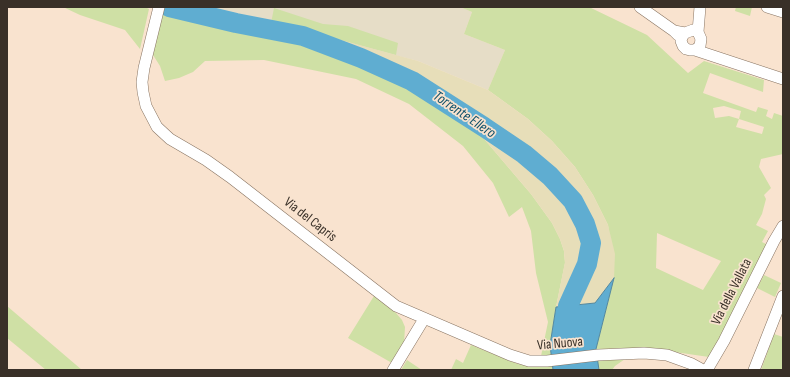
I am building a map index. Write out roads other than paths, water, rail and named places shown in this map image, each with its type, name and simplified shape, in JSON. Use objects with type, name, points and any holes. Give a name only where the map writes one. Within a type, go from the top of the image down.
[{"type":"street","name":"Via del Capris","points":[[159,7],[143,74],[143,92],[148,110],[157,127],[164,135],[178,145],[206,160],[230,177],[396,306],[424,319]]},
{"type":"street","points":[[640,7],[702,39],[701,50]]},
{"type":"street","points":[[700,7],[685,31],[683,46],[686,49],[701,50],[783,79]]},
{"type":"street","points":[[767,7],[783,12]]},
{"type":"street","name":"Via della Vallata","points":[[707,370],[724,341],[783,226]]},
{"type":"street","points":[[754,370],[783,297]]},
{"type":"street","points":[[393,370],[424,319]]},
{"type":"street","name":"Via Nuova","points":[[424,319],[520,359],[534,362],[598,355],[636,353],[660,354],[692,364],[703,370]]},
{"type":"water","points":[[614,278],[596,349],[599,370],[553,370],[550,345],[556,307],[595,303]]},
{"type":"waterway","name":"Torrente Ellero","points":[[169,7],[236,23],[303,36],[361,58],[412,81],[524,154],[550,176],[573,201],[585,224],[591,243],[587,264],[568,306],[568,370]]}]
